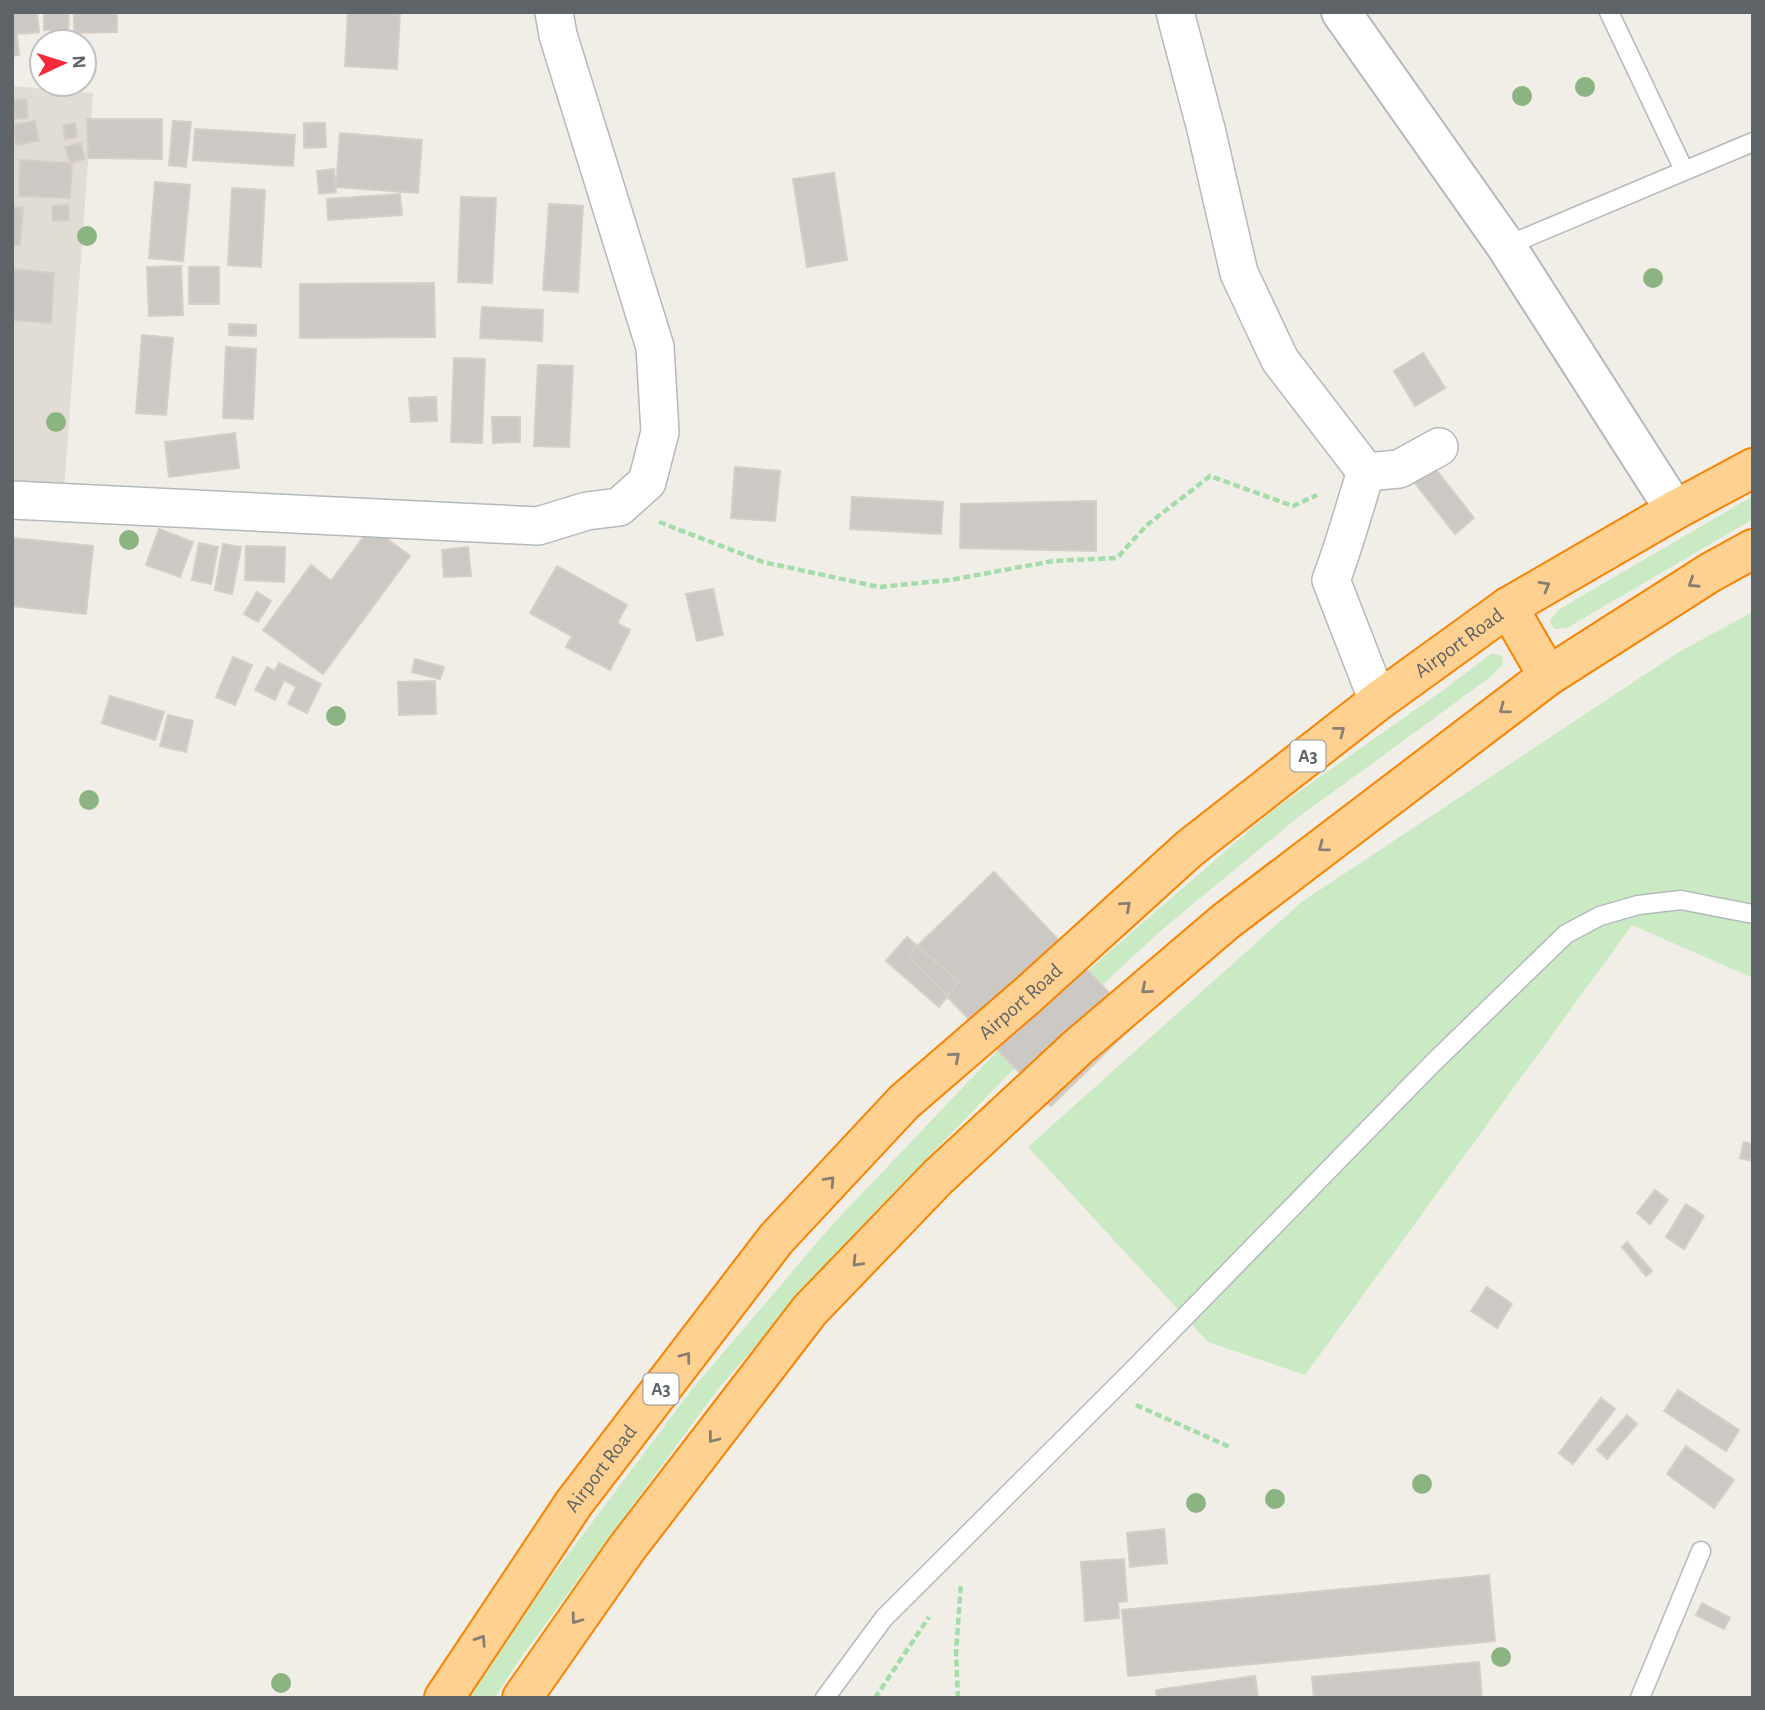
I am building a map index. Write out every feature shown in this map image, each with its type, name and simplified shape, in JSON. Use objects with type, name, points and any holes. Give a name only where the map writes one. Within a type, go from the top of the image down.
[{"type":"highway","name":"Airport Road","points":[[444,1698],[575,1503],[767,1250],[895,1111],[1191,848],[1378,701],[1508,607],[1753,468]]},
{"type":"highway","points":[[522,1698],[627,1548],[810,1310],[938,1177],[1078,1047],[1226,921],[1548,676],[1711,572],[1753,549]]},
{"type":"highway","points":[[1508,607],[1548,676]]},
{"type":"street","points":[[12,500],[538,526],[587,511],[619,507],[647,482],[660,432],[655,347],[558,35],[554,12]]},
{"type":"street","points":[[1175,12],[1206,129],[1239,273],[1280,360],[1366,472]]},
{"type":"street","points":[[1341,12],[1506,246],[1675,510]]},
{"type":"street","points":[[1366,472],[1399,469],[1439,447]]},
{"type":"street","points":[[1366,472],[1352,511],[1346,542],[1331,580],[1378,701]]},
{"type":"lane","points":[[1609,12],[1684,170]]},
{"type":"lane","points":[[1506,246],[1753,142]]},
{"type":"lane","points":[[825,1698],[884,1618],[1132,1371],[1433,1063],[1566,934],[1600,916],[1638,905],[1681,900],[1753,914]]},
{"type":"lane","points":[[1640,1698],[1701,1551]]},
{"type":"path","points":[[619,507],[763,562],[879,587],[950,580],[1053,561],[1117,558],[1147,525],[1210,477],[1293,506],[1366,472]]},
{"type":"path","points":[[1128,1402],[1232,1448]]},
{"type":"path","points":[[958,1698],[956,1652],[961,1583]]},
{"type":"path","points":[[875,1698],[933,1612]]},
{"type":"shaded area","points":[[12,86],[28,87],[28,98],[93,98],[64,490],[12,487]]},
{"type":"green space","points":[[1753,496],[1753,519],[1567,628],[1554,629],[1550,621],[1558,610]]},
{"type":"green space","points":[[1753,612],[1753,978],[1632,925],[1305,1375],[1208,1342],[1028,1147],[1303,901],[1679,652]]},
{"type":"green space","points":[[1492,653],[1502,656],[1503,664],[1489,678],[1296,819],[1165,927],[1036,1046],[855,1233],[718,1389],[517,1663],[495,1698],[469,1698],[515,1625],[693,1388],[833,1224],[1009,1039],[1273,810]]},
{"type":"building","points":[[12,12],[37,12],[39,28],[28,28],[28,33],[17,34],[19,55],[12,56]]},
{"type":"building","points":[[44,12],[69,12],[68,28],[44,28]]},
{"type":"building","points":[[74,12],[117,12],[117,32],[98,32],[98,28],[74,28]]},
{"type":"building","points":[[348,12],[400,12],[397,69],[345,66]]},
{"type":"building","points":[[26,99],[28,118],[14,119],[13,100]]},
{"type":"building","points":[[87,119],[162,119],[162,159],[88,158]]},
{"type":"building","points":[[35,121],[39,141],[16,145],[13,125]]},
{"type":"building","points":[[173,121],[191,122],[186,167],[169,165]]},
{"type":"building","points":[[75,123],[77,137],[65,139],[63,125]]},
{"type":"building","points":[[304,123],[325,123],[326,147],[304,148]]},
{"type":"building","points":[[195,129],[295,135],[293,166],[193,160]]},
{"type":"building","points":[[340,133],[422,140],[418,193],[336,187]]},
{"type":"building","points":[[81,143],[85,159],[70,163],[65,147]]},
{"type":"building","points":[[20,160],[72,163],[70,198],[19,196]]},
{"type":"building","points":[[334,169],[336,192],[319,194],[317,171]]},
{"type":"building","points":[[834,173],[847,260],[807,267],[793,179]]},
{"type":"building","points":[[155,182],[190,185],[183,261],[149,258]]},
{"type":"building","points":[[232,188],[265,190],[261,267],[228,265]]},
{"type":"building","points":[[400,194],[402,215],[328,220],[327,199]]},
{"type":"building","points":[[461,197],[496,198],[492,283],[458,282]]},
{"type":"building","points":[[549,204],[583,206],[578,292],[543,290]]},
{"type":"building","points":[[68,205],[69,220],[53,221],[52,206]]},
{"type":"building","points":[[12,207],[23,208],[20,245],[12,245]]},
{"type":"building","points":[[181,266],[183,315],[149,316],[147,267]]},
{"type":"building","points":[[189,267],[219,267],[219,304],[189,304]]},
{"type":"building","points":[[12,269],[54,273],[51,323],[12,320]]},
{"type":"building","points":[[434,283],[435,337],[300,338],[300,284]]},
{"type":"building","points":[[482,307],[543,310],[542,341],[480,338]]},
{"type":"building","points":[[229,324],[256,325],[256,336],[229,335]]},
{"type":"building","points":[[142,335],[173,338],[166,415],[136,413]]},
{"type":"building","points":[[226,347],[256,349],[253,419],[223,418]]},
{"type":"building","points":[[1423,353],[1445,388],[1415,406],[1394,371]]},
{"type":"building","points":[[454,358],[485,359],[482,443],[451,442]]},
{"type":"building","points":[[538,365],[573,366],[569,447],[534,446]]},
{"type":"building","points":[[436,397],[437,421],[411,422],[409,398]]},
{"type":"building","points":[[492,417],[520,417],[520,442],[493,443]]},
{"type":"building","points":[[235,433],[239,468],[169,477],[165,442]]},
{"type":"building","points":[[735,467],[780,471],[775,521],[731,518]]},
{"type":"building","points":[[1434,467],[1474,518],[1455,534],[1414,482]]},
{"type":"building","points":[[852,497],[943,502],[941,534],[850,529]]},
{"type":"building","points":[[1096,501],[1096,551],[960,548],[961,504]]},
{"type":"building","points":[[371,527],[410,556],[323,674],[263,630],[311,565],[331,581]]},
{"type":"building","points":[[159,529],[193,542],[180,577],[146,565]]},
{"type":"building","points":[[12,538],[93,546],[86,614],[12,606]]},
{"type":"building","points":[[199,543],[218,547],[211,584],[192,580]]},
{"type":"building","points":[[223,544],[241,547],[232,594],[215,590]]},
{"type":"building","points":[[246,546],[285,547],[284,582],[245,580]]},
{"type":"building","points":[[468,547],[471,576],[444,577],[442,550]]},
{"type":"building","points":[[557,566],[627,605],[617,623],[630,630],[610,670],[566,647],[572,636],[530,613]]},
{"type":"building","points":[[713,589],[723,635],[697,641],[686,594]]},
{"type":"building","points":[[257,592],[271,601],[258,622],[244,614]]},
{"type":"building","points":[[233,657],[252,665],[235,705],[216,697]]},
{"type":"building","points":[[415,659],[444,667],[440,679],[412,672]]},
{"type":"building","points":[[279,663],[321,684],[307,713],[288,704],[296,687],[284,680],[275,700],[255,690],[267,667],[275,671]]},
{"type":"building","points":[[435,681],[436,714],[399,715],[398,682]]},
{"type":"building","points":[[110,696],[164,712],[155,740],[102,723]]},
{"type":"building","points":[[168,715],[193,721],[186,752],[160,746]]},
{"type":"building","points":[[994,872],[1137,1022],[1051,1106],[908,955]]},
{"type":"building","points":[[907,937],[959,982],[939,1007],[886,961]]},
{"type":"building","points":[[1744,1142],[1753,1144],[1753,1161],[1740,1158]]},
{"type":"building","points":[[1655,1190],[1668,1200],[1650,1224],[1637,1213]]},
{"type":"building","points":[[1686,1204],[1704,1216],[1684,1249],[1666,1237]]},
{"type":"building","points":[[1627,1242],[1652,1271],[1646,1276],[1622,1247]]},
{"type":"building","points":[[1487,1287],[1512,1304],[1497,1328],[1471,1311]]},
{"type":"building","points":[[1678,1390],[1739,1430],[1726,1451],[1664,1411]]},
{"type":"building","points":[[1601,1398],[1615,1409],[1573,1464],[1559,1453]]},
{"type":"building","points":[[1627,1415],[1637,1424],[1607,1459],[1597,1450]]},
{"type":"building","points":[[1686,1446],[1734,1480],[1714,1508],[1667,1474]]},
{"type":"building","points":[[1164,1529],[1167,1563],[1130,1567],[1127,1533]]},
{"type":"building","points":[[1124,1559],[1127,1601],[1118,1602],[1119,1618],[1085,1621],[1081,1562]]},
{"type":"building","points":[[1489,1575],[1495,1641],[1128,1676],[1122,1610]]},
{"type":"building","points":[[1702,1603],[1730,1618],[1724,1629],[1696,1615]]},
{"type":"building","points":[[1479,1662],[1482,1698],[1314,1698],[1312,1677]]},
{"type":"building","points":[[1255,1676],[1258,1698],[1157,1698],[1156,1690]]}]
